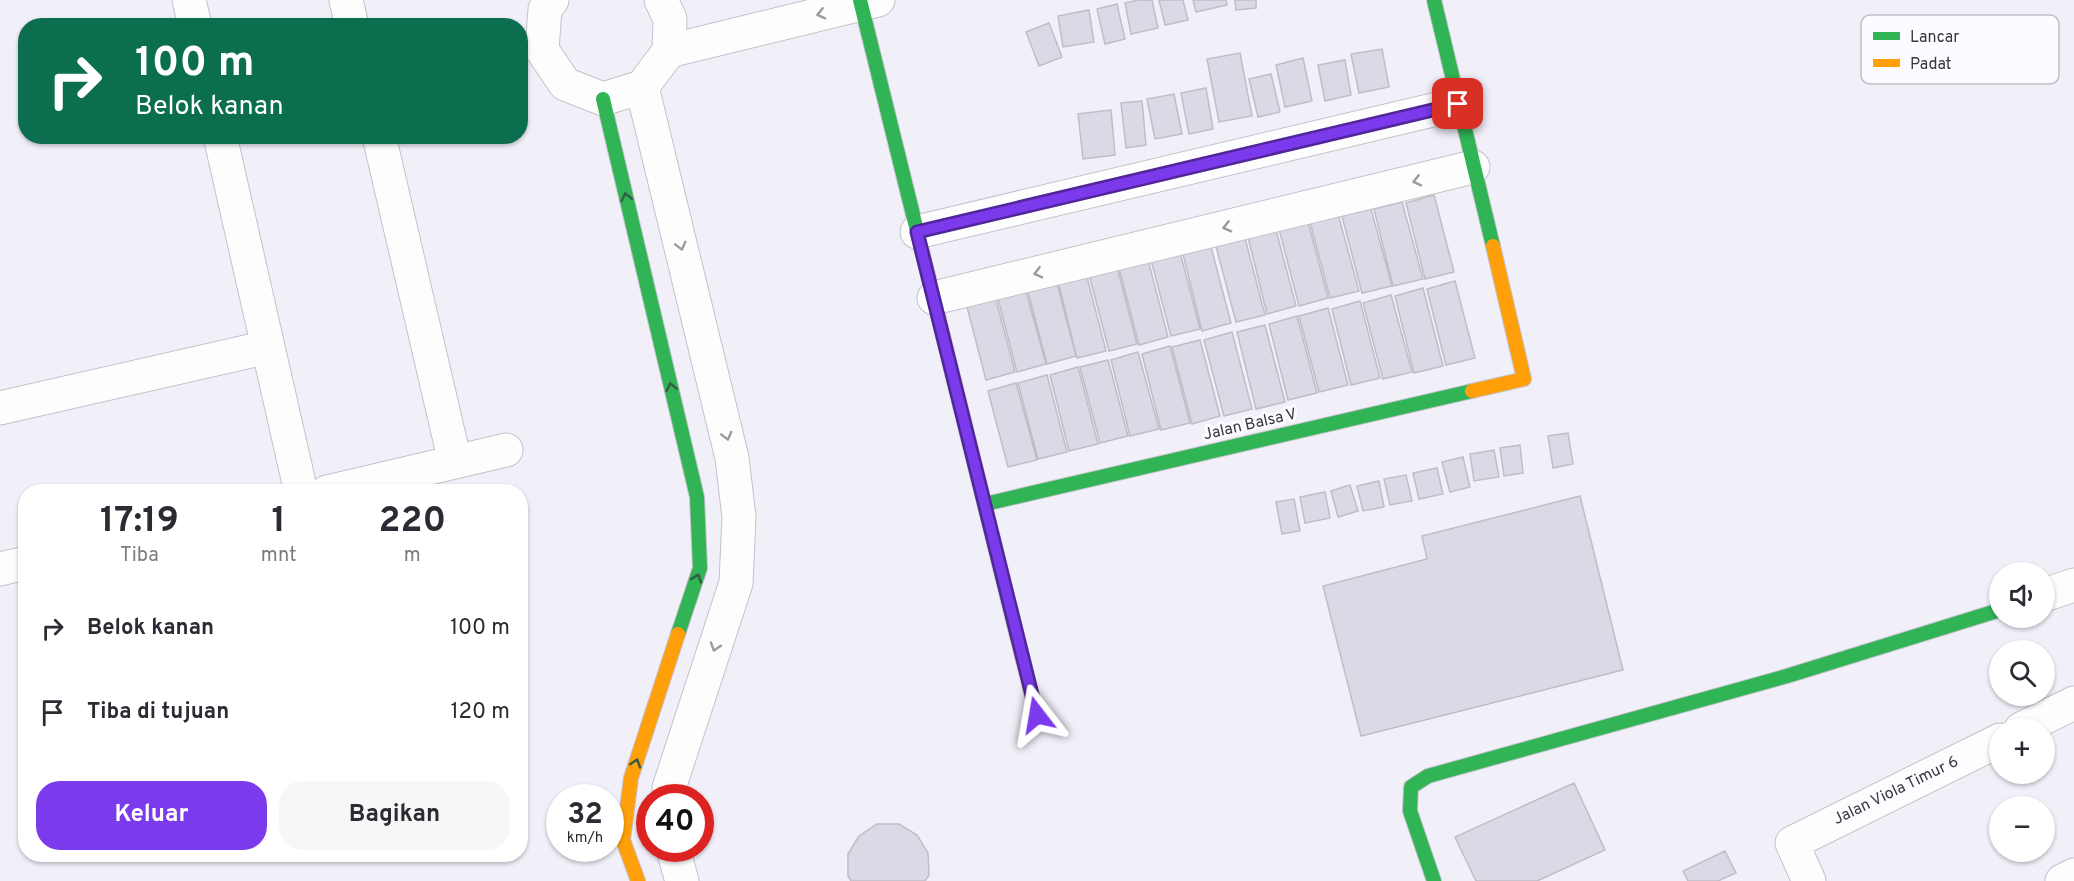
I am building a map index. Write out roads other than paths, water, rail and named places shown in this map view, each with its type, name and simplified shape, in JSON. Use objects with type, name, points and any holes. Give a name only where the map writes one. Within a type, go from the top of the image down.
[{"type":"street","points":[[189,0],[193,18]]},
{"type":"street","points":[[346,0],[350,18]]},
{"type":"street","points":[[552,0],[545,9],[531,53],[565,84],[603,99],[642,87],[669,51],[670,19],[661,0]]},
{"type":"street","points":[[934,298],[1473,167],[1434,0]]},
{"type":"street","points":[[669,51],[866,1],[917,232],[1037,715]]},
{"type":"street","points":[[642,87],[732,458],[739,518],[736,583],[670,784]]},
{"type":"street","points":[[603,99],[698,497],[700,568],[631,778],[623,840],[638,881]]},
{"type":"street","points":[[917,232],[1458,104]]},
{"type":"street","points":[[222,144],[299,484]]},
{"type":"street","points":[[381,144],[455,462]]},
{"type":"street","name":"Jalan Balsa V","points":[[985,504],[1524,379],[1473,167]]},
{"type":"street","points":[[0,408],[268,347]]},
{"type":"street","points":[[361,484],[506,450]]},
{"type":"street","points":[[0,569],[18,565]]},
{"type":"street","points":[[2055,591],[2074,585]]},
{"type":"street","points":[[1434,881],[1410,811],[1412,787],[1428,776],[1692,704],[1889,646],[1989,614]]},
{"type":"street","points":[[2043,718],[2074,703]]},
{"type":"street","name":"Jalan Viola Timur 6","points":[[1809,881],[1792,843],[1989,745]]},
{"type":"street","points":[[677,862],[682,881]]},
{"type":"street","points":[[2062,881],[2074,875]]}]
